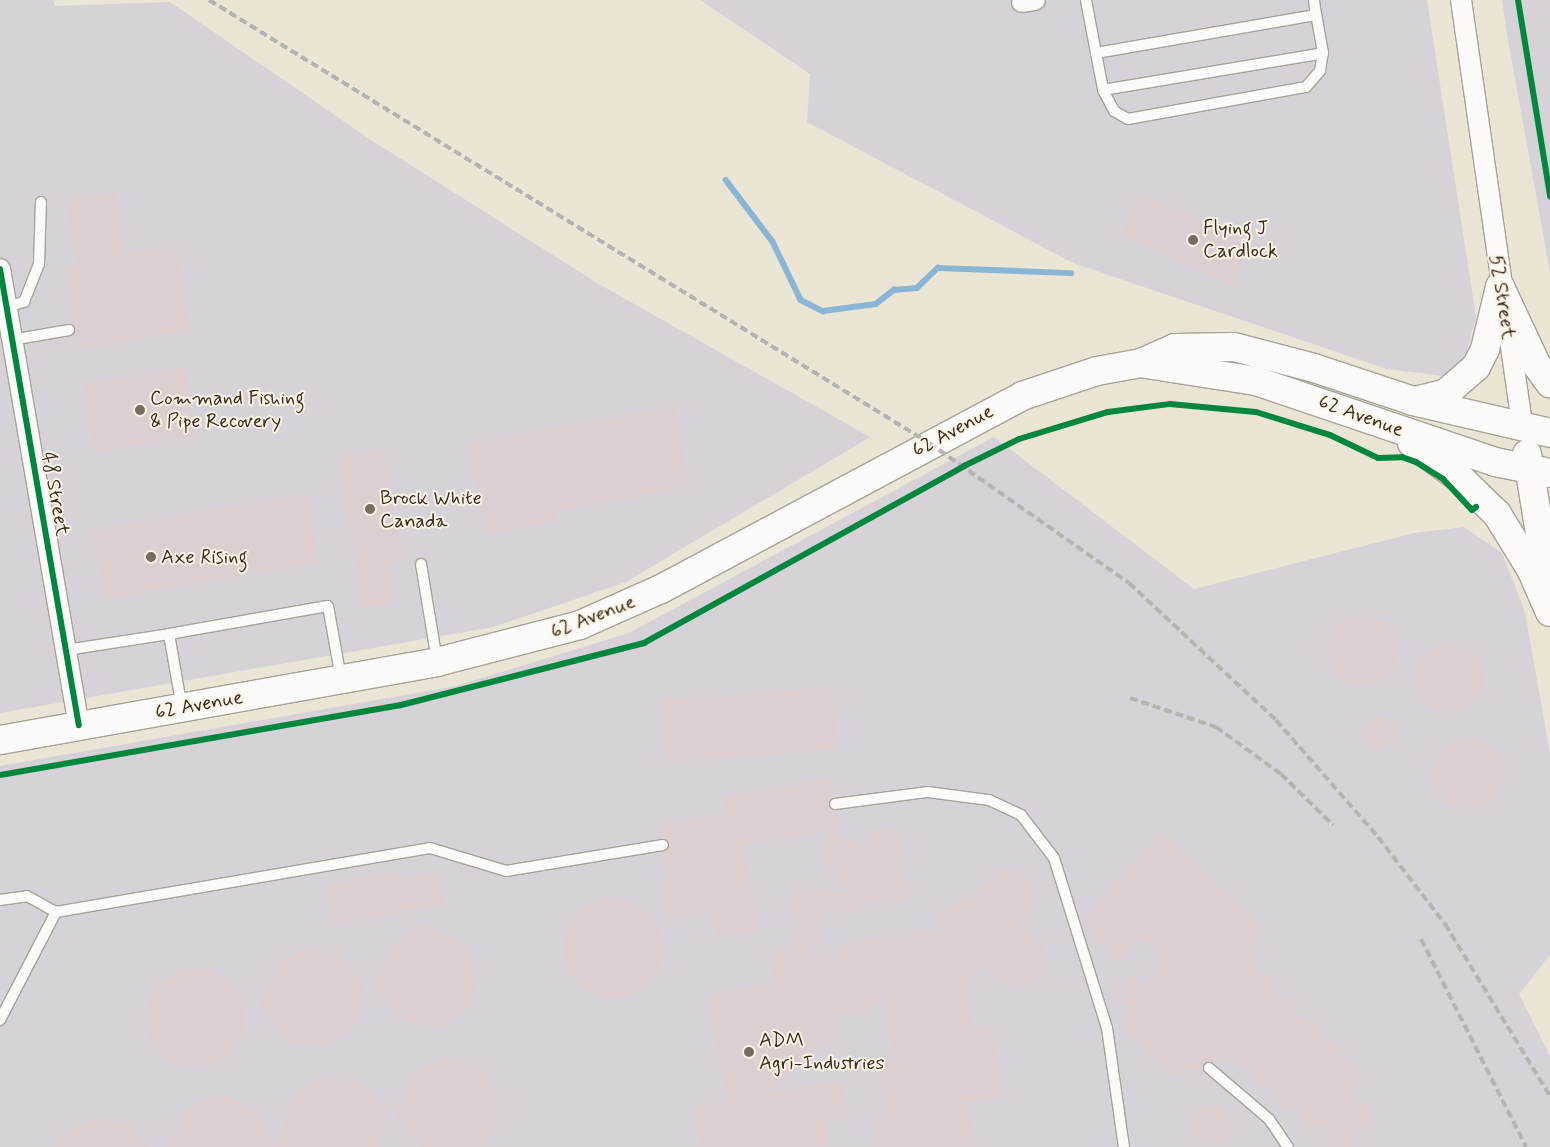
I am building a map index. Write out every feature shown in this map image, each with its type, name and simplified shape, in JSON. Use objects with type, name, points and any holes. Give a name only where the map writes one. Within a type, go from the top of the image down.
[{"type":"main road","points":[[1500,287],[1536,364],[1550,383]]},
{"type":"main road","points":[[1412,401],[1446,393],[1476,367],[1486,349],[1500,287]]},
{"type":"main road","name":"62 Avenue","points":[[0,740],[437,662],[523,642],[624,607],[1022,396],[1097,371],[1141,363],[1175,348],[1234,347],[1314,368],[1412,401],[1537,431]]},
{"type":"main road","name":"62 Avenue","points":[[1141,363],[1256,381],[1393,428],[1540,471]]},
{"type":"main road","points":[[1393,428],[1461,479],[1496,514],[1531,569],[1550,612]]},
{"type":"main road","name":"52 Street","points":[[1537,431],[1550,593]]},
{"type":"street","name":"52 Street","points":[[1461,0],[1500,287],[1537,431]]},
{"type":"street","name":"48 Street","points":[[0,269],[79,725]]},
{"type":"lane","points":[[1086,0],[1103,90],[1114,111],[1128,119],[1306,87],[1320,72],[1323,53],[1314,0]]},
{"type":"lane","points":[[1096,53],[1316,15]]},
{"type":"lane","points":[[1103,90],[1323,53]]},
{"type":"lane","points":[[6,307],[24,302],[39,264],[41,202]]},
{"type":"lane","points":[[11,340],[69,330]]},
{"type":"lane","points":[[421,564],[437,662]]},
{"type":"lane","points":[[66,650],[328,606],[342,679]]},
{"type":"lane","points":[[169,634],[182,708]]},
{"type":"lane","points":[[835,804],[928,792],[989,800],[1021,815],[1054,858],[1107,1028],[1124,1147]]},
{"type":"lane","points":[[0,900],[27,896],[56,912],[430,848],[506,871],[663,845]]},
{"type":"lane","points":[[0,1020],[56,912]]},
{"type":"lane","points":[[1209,1068],[1269,1119],[1288,1147]]},
{"type":"shaded area","points":[[0,0],[53,0],[55,6],[170,2],[371,140],[597,283],[870,437],[626,582],[493,627],[0,713]]},
{"type":"shaded area","points":[[700,0],[1427,0],[1476,317],[1465,357],[1444,376],[1387,369],[1073,263],[807,122],[810,74]]},
{"type":"shaded area","points":[[1502,0],[1550,0],[1550,272],[1508,40]]},
{"type":"shaded area","points":[[994,437],[1194,589],[1414,533],[1464,527],[1502,553],[1525,612],[1550,754],[1550,955],[1519,994],[1550,1056],[1550,1147],[0,1147],[0,766],[456,686],[629,633]]},
{"type":"building","points":[[115,192],[126,255],[175,246],[190,330],[80,349],[65,267],[78,265],[66,201]]},
{"type":"building","points":[[1140,194],[1251,239],[1231,284],[1122,235]]},
{"type":"building","name":"Command Fishing & Pipe Recovery","points":[[185,368],[197,435],[95,452],[84,385]]},
{"type":"building","points":[[674,407],[689,487],[555,511],[556,521],[485,534],[469,444]]},
{"type":"building","name":"Brock White Canada","points":[[383,450],[403,561],[388,563],[395,603],[364,608],[338,458]]},
{"type":"building","points":[[307,494],[319,562],[105,599],[93,531]]},
{"type":"building","points":[[1362,615],[1381,621],[1391,631],[1397,650],[1391,669],[1381,679],[1362,685],[1343,679],[1333,669],[1327,650],[1333,631],[1343,621]]},
{"type":"building","points":[[1448,644],[1470,649],[1484,668],[1484,690],[1460,712],[1449,713],[1428,705],[1416,679],[1429,667],[1413,672],[1427,653]]},
{"type":"building","points":[[832,687],[837,749],[668,762],[662,699]]},
{"type":"building","points":[[1379,714],[1399,736],[1377,751],[1359,732]]},
{"type":"building","points":[[1469,739],[1488,745],[1498,755],[1504,774],[1498,793],[1488,803],[1469,809],[1450,803],[1440,793],[1434,774],[1440,755],[1450,745]]},
{"type":"building","points":[[830,778],[834,797],[828,805],[836,811],[839,829],[831,830],[861,845],[877,829],[895,832],[902,847],[894,866],[913,892],[895,906],[872,899],[859,911],[842,914],[832,908],[815,925],[823,941],[808,948],[810,954],[828,950],[832,959],[843,946],[892,935],[899,939],[916,930],[947,934],[939,922],[949,920],[934,917],[966,896],[971,901],[977,889],[998,876],[995,869],[1018,870],[1032,883],[1035,903],[1020,925],[1043,945],[1042,974],[1027,986],[1009,987],[983,965],[967,989],[973,1029],[991,1026],[1003,1097],[968,1102],[975,1147],[878,1147],[874,1115],[884,1113],[877,1063],[895,1059],[886,999],[858,1016],[834,1014],[834,1045],[813,1050],[770,1092],[842,1082],[848,1119],[826,1122],[830,1147],[702,1147],[695,1107],[728,1101],[708,996],[774,984],[770,957],[774,951],[791,951],[800,926],[804,927],[790,909],[797,891],[809,887],[850,894],[822,859],[830,830],[743,845],[758,931],[717,938],[712,910],[668,918],[663,883],[670,882],[664,852],[670,844],[662,838],[660,826],[726,814],[723,798]]},
{"type":"building","points":[[1161,833],[1265,929],[1248,947],[1258,970],[1273,977],[1276,996],[1293,999],[1299,1018],[1315,1022],[1324,1037],[1341,1044],[1343,1059],[1361,1065],[1362,1078],[1350,1095],[1369,1105],[1374,1117],[1367,1127],[1352,1130],[1354,1147],[1329,1147],[1326,1126],[1304,1127],[1298,1109],[1281,1106],[1275,1089],[1256,1084],[1253,1069],[1238,1066],[1223,1053],[1214,1063],[1204,1063],[1201,1077],[1189,1066],[1178,1077],[1118,1024],[1131,1010],[1113,994],[1131,975],[1144,986],[1165,959],[1141,937],[1120,962],[1081,922]]},
{"type":"building","points":[[397,872],[399,880],[438,872],[444,904],[335,924],[327,885]]},
{"type":"building","points":[[613,899],[632,902],[648,913],[659,929],[662,948],[659,967],[648,983],[632,994],[613,997],[594,994],[578,983],[567,967],[564,948],[567,929],[578,913],[594,902]]},
{"type":"building","points":[[422,924],[466,945],[479,976],[469,1008],[441,1027],[408,1023],[375,988],[395,943]]},
{"type":"building","points":[[307,948],[337,954],[364,986],[361,1012],[354,1027],[325,1046],[292,1042],[259,1007],[279,962]]},
{"type":"building","points":[[195,969],[214,972],[230,983],[241,999],[244,1018],[241,1037],[230,1053],[214,1064],[195,1067],[176,1064],[160,1053],[149,1037],[146,1018],[149,999],[160,983],[176,972]]},
{"type":"building","points":[[444,1058],[475,1064],[496,1088],[498,1122],[480,1147],[422,1147],[396,1116],[416,1072]]},
{"type":"building","points":[[329,1077],[359,1082],[372,1092],[386,1114],[380,1147],[168,1147],[185,1110],[213,1096],[229,1096],[256,1111],[278,1145],[291,1103],[301,1090]]},
{"type":"building","points":[[1216,1105],[1223,1108],[1229,1114],[1232,1125],[1231,1133],[1223,1142],[1216,1145],[1208,1145],[1201,1142],[1193,1133],[1192,1121],[1195,1114],[1204,1106]]},
{"type":"building","points":[[95,1118],[126,1123],[148,1147],[56,1147],[68,1131]]},
{"type":"waterway","points":[[726,180],[773,242],[801,300],[823,311],[876,304],[894,290],[917,288],[938,268],[1071,273]]},
{"type":"railway","points":[[209,0],[929,443],[1129,583],[1276,720],[1378,837],[1445,924],[1550,1096]]},
{"type":"railway","points":[[1130,698],[1216,727],[1281,774],[1333,825]]},
{"type":"railway","points":[[1421,939],[1526,1147]]},
{"type":"cycle path","points":[[1518,0],[1550,196]]},
{"type":"cycle path","points":[[0,269],[79,725]]},
{"type":"cycle path","points":[[0,775],[401,705],[644,643],[964,466],[1019,439],[1108,412],[1170,404],[1256,412],[1330,435],[1378,458],[1402,457],[1416,462],[1443,479],[1472,510],[1476,507]]},
{"type":"place","name":"Flying J Cardlock","points":[[1193,240]]},
{"type":"place","name":"Command Fishing & Pipe Recovery","points":[[140,410]]},
{"type":"place","name":"Brock White Canada","points":[[370,509]]},
{"type":"place","name":"Axe Rising","points":[[151,557]]},
{"type":"place","name":"ADM Agri-Industries","points":[[749,1052]]}]
